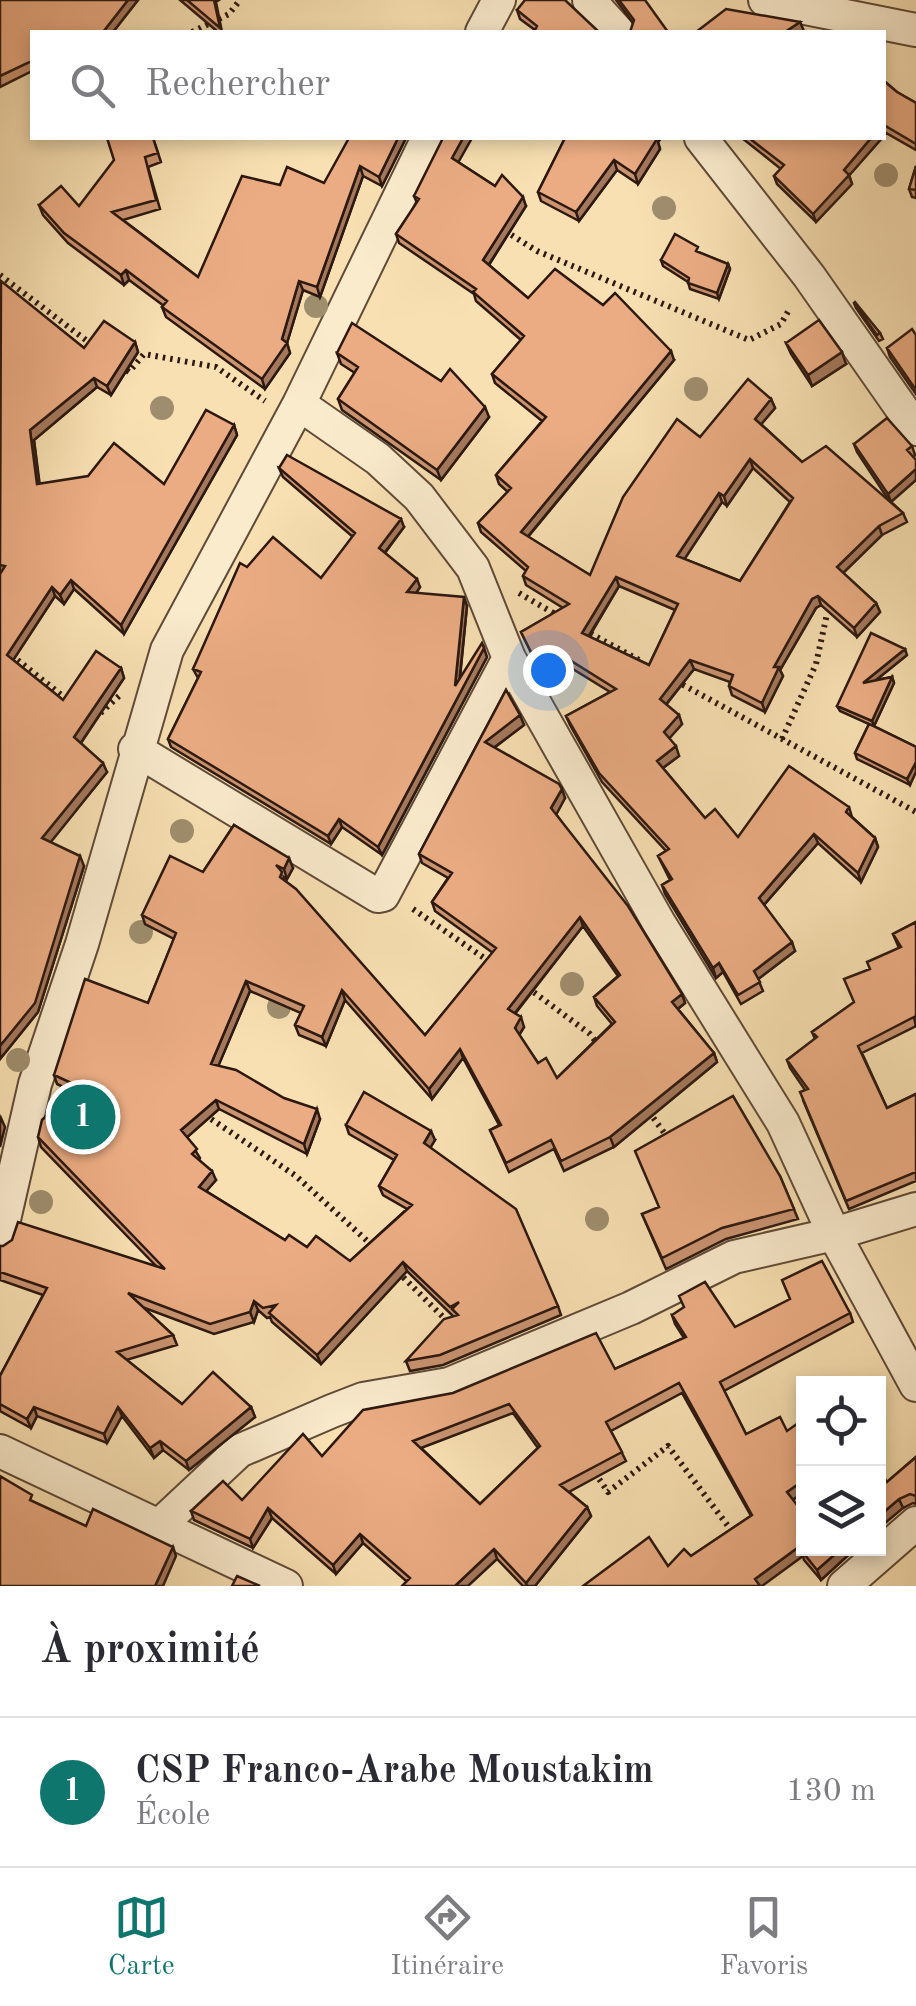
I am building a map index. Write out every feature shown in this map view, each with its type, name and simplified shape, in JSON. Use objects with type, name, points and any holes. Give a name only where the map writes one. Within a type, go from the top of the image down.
[{"type":"street","points":[[483,30],[499,0]]},
{"type":"street","points":[[589,0],[616,30]]},
{"type":"street","points":[[765,0],[916,30]]},
{"type":"street","points":[[0,1237],[34,1084],[82,944],[135,749],[167,650],[299,404],[427,140]]},
{"type":"street","points":[[703,140],[809,276],[916,429]]},
{"type":"street","points":[[299,404],[378,459],[419,497],[473,568],[509,658],[615,838],[659,923],[784,1123],[834,1234],[916,1384]]},
{"type":"street","points":[[135,749],[378,896],[387,891],[509,658]]},
{"type":"street","points":[[160,1525],[197,1485],[238,1451],[348,1404],[449,1384],[632,1308],[734,1258],[916,1209]]},
{"type":"street","points":[[0,1451],[160,1525],[228,1574],[286,1586]]},
{"type":"street","points":[[844,1586],[916,1523]]},
{"type":"path","points":[[196,30],[229,14],[240,0]]},
{"type":"path","points":[[490,220],[537,251],[749,340],[781,324],[809,276]]},
{"type":"path","points":[[0,276],[129,372],[144,354],[216,367],[261,401],[299,404]]},
{"type":"path","points":[[48,335],[61,321]]},
{"type":"path","points":[[473,568],[644,663]]},
{"type":"path","points":[[782,738],[816,664],[827,614]]},
{"type":"path","points":[[0,646],[77,708]]},
{"type":"path","points":[[661,673],[916,812]]},
{"type":"path","points":[[92,720],[127,689]]},
{"type":"path","points":[[387,891],[502,970]]},
{"type":"path","points":[[518,982],[590,1034],[600,1048]]},
{"type":"path","points":[[643,1104],[673,1147]]},
{"type":"path","points":[[194,1107],[296,1176],[493,1366]]},
{"type":"path","points":[[589,1466],[608,1492],[668,1446],[738,1540]]},
{"type":"building","points":[[0,0],[128,0],[105,30],[30,30],[30,62],[0,76]]},
{"type":"building","points":[[187,0],[214,0],[220,28]]},
{"type":"building","points":[[525,0],[565,0],[597,30],[535,30],[537,26],[517,10]]},
{"type":"building","points":[[619,0],[645,0],[667,30],[631,30],[634,20]]},
{"type":"building","points":[[726,9],[800,22],[788,30],[699,30]]},
{"type":"building","points":[[886,83],[916,103],[916,144],[886,126]]},
{"type":"building","points":[[108,140],[154,140],[158,153],[145,157],[156,200],[112,212],[198,277],[242,176],[280,185],[287,167],[324,183],[348,140],[397,140],[379,177],[360,166],[317,287],[299,281],[282,339],[287,343],[262,379],[162,307],[167,301],[126,270],[121,275],[64,233],[39,205],[61,186],[79,206],[114,160]]},
{"type":"building","points":[[442,140],[462,140],[452,158],[495,186],[502,175],[523,197],[483,260],[528,298],[555,269],[603,305],[615,293],[671,351],[521,532],[590,575],[623,497],[677,419],[700,437],[748,379],[771,399],[755,419],[802,462],[826,446],[903,513],[879,526],[837,567],[876,603],[854,628],[818,596],[812,599],[774,667],[779,667],[762,703],[729,686],[733,675],[690,660],[660,699],[679,715],[664,732],[676,746],[657,761],[705,818],[715,809],[738,837],[789,766],[849,807],[846,812],[875,838],[858,873],[814,834],[759,898],[792,942],[754,971],[760,982],[738,995],[719,963],[713,968],[662,885],[672,879],[658,856],[669,849],[599,773],[566,716],[616,689],[560,654],[538,666],[521,632],[569,604],[523,576],[528,567],[478,523],[511,488],[496,475],[546,417],[492,374],[524,336],[473,292],[476,289],[396,234],[419,199],[414,196]],"holes":[[[750,459],[793,498],[740,581],[677,556],[719,493],[724,496]],[[616,577],[678,604],[649,665],[582,633]]]},
{"type":"building","points":[[564,140],[656,140],[635,174],[614,160],[576,212],[538,192]]},
{"type":"building","points":[[752,140],[869,140],[844,170],[849,175],[813,214],[774,176],[784,165]]},
{"type":"building","points":[[916,166],[916,190],[909,189]]},
{"type":"building","points":[[675,234],[698,247],[696,251],[728,264],[717,293],[688,283],[689,278],[661,260]]},
{"type":"building","points":[[1,281],[84,348],[104,321],[135,342],[107,386],[94,378],[30,430],[37,484],[88,476],[114,443],[164,484],[206,410],[234,425],[121,625],[71,580],[60,595],[52,587],[7,655],[63,700],[96,651],[121,668],[74,737],[103,763],[42,838],[80,856],[35,1003],[0,1046],[0,574],[5,566],[0,565]]},
{"type":"building","points":[[855,302],[880,333],[877,335]]},
{"type":"building","points":[[819,320],[842,352],[808,375],[786,343]]},
{"type":"building","points":[[352,323],[441,381],[450,369],[485,407],[437,470],[338,399],[358,367],[337,353]]},
{"type":"building","points":[[912,329],[916,335],[916,390],[887,348]]},
{"type":"building","points":[[887,418],[912,446],[907,450],[916,460],[916,469],[888,494],[854,444]]},
{"type":"building","points":[[287,455],[401,519],[379,548],[417,579],[407,592],[464,597],[455,686],[482,643],[484,648],[378,847],[339,819],[328,836],[168,739],[201,672],[193,669],[240,563],[247,567],[273,537],[321,578],[355,533],[279,468]]},
{"type":"building","points":[[871,633],[905,649],[863,683],[892,677],[872,721],[837,706]]},
{"type":"building","points":[[506,690],[520,715],[485,742],[559,784],[562,789],[551,808],[628,906],[682,994],[672,1002],[714,1053],[610,1137],[561,1161],[551,1140],[506,1163],[490,1130],[501,1125],[460,1049],[429,1089],[342,990],[322,1037],[295,1025],[304,1006],[246,981],[211,1064],[236,1070],[284,1098],[317,1109],[304,1144],[216,1100],[181,1130],[197,1149],[192,1154],[212,1171],[199,1187],[285,1240],[289,1235],[307,1247],[316,1236],[350,1261],[412,1205],[379,1186],[397,1155],[346,1125],[364,1092],[431,1131],[424,1143],[516,1209],[558,1306],[440,1355],[406,1361],[444,1319],[458,1315],[452,1309],[459,1302],[450,1307],[403,1262],[317,1355],[269,1313],[276,1305],[263,1308],[254,1301],[250,1312],[210,1324],[128,1293],[173,1335],[117,1352],[182,1404],[213,1372],[251,1407],[186,1461],[160,1441],[150,1448],[118,1407],[104,1434],[34,1407],[27,1419],[0,1404],[0,1376],[47,1288],[0,1272],[0,1246],[12,1240],[18,1222],[165,1269],[38,1137],[42,1120],[78,1086],[54,1075],[85,979],[148,1003],[176,933],[142,915],[170,856],[203,872],[234,825],[289,858],[284,869],[276,865],[282,872],[280,877],[296,889],[425,1035],[496,948],[432,902],[452,873],[419,854]],"holes":[[[580,917],[620,975],[594,997],[615,1022],[557,1078],[546,1058],[538,1063],[515,1028],[521,1017],[508,1009]]]},
{"type":"building","points":[[869,724],[916,747],[916,762],[907,779],[855,753]]},
{"type":"building","points":[[916,922],[916,1027],[914,1017],[858,1046],[887,1108],[916,1094],[916,1172],[846,1201],[800,1092],[808,1089],[787,1060],[817,1037],[812,1032],[854,1002],[844,979],[870,969],[867,962],[901,947],[893,934]]},
{"type":"building","points":[[733,1096],[780,1176],[794,1209],[722,1228],[662,1258],[642,1214],[659,1207],[635,1151]]},
{"type":"building","points":[[822,1261],[850,1313],[720,1382],[746,1434],[780,1417],[787,1431],[796,1425],[796,1486],[787,1492],[796,1504],[796,1549],[755,1579],[760,1586],[583,1586],[649,1537],[668,1566],[684,1549],[691,1556],[752,1515],[679,1383],[606,1422],[622,1452],[560,1485],[587,1507],[526,1583],[494,1549],[455,1586],[402,1586],[410,1578],[360,1534],[333,1565],[268,1508],[250,1539],[191,1511],[223,1481],[242,1500],[303,1434],[322,1456],[363,1410],[453,1393],[596,1333],[615,1369],[686,1337],[672,1315],[684,1307],[679,1296],[705,1282],[735,1327],[790,1299],[782,1280]],"holes":[[[509,1404],[540,1446],[480,1504],[413,1441]]]},
{"type":"building","points":[[916,1457],[916,1496],[910,1494],[899,1499],[886,1510],[887,1482]]},
{"type":"building","points":[[0,1476],[32,1495],[30,1500],[86,1526],[93,1509],[173,1547],[155,1586],[0,1586]]},
{"type":"building","points":[[806,1556],[833,1556],[817,1570]]},
{"type":"building","points":[[237,1576],[260,1586],[232,1586]]},
{"type":"place","name":"CSP Franco-Arabe Moustakim","points":[[83,1117]]}]
